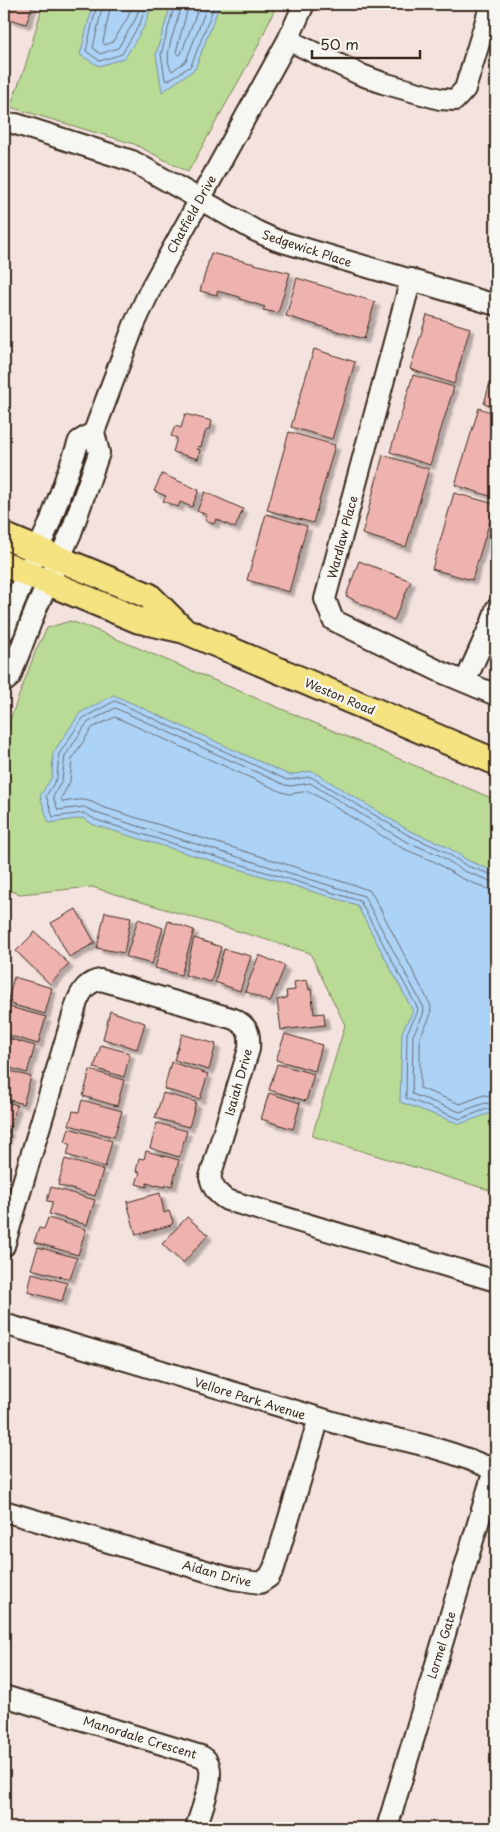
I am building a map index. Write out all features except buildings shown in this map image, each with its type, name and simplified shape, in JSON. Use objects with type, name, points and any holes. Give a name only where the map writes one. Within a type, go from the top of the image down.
[{"type":"main road","name":"Weston Road","points":[[4,536],[149,596],[183,630]]},
{"type":"main road","name":"Weston Road","points":[[4,564],[138,620],[183,630],[496,762]]},
{"type":"street","name":"Chatfield Drive","points":[[38,578],[48,554],[71,533],[99,453],[94,432],[134,324],[151,288],[288,40],[304,4]]},
{"type":"street","points":[[288,40],[358,74],[383,83],[440,99],[455,100],[466,89],[491,4]]},
{"type":"street","name":"Sedgewick Place","points":[[16,124],[132,161],[199,200],[276,240],[496,305]]},
{"type":"street","name":"Wardlaw Place","points":[[411,279],[325,599],[333,620],[496,695]]},
{"type":"street","points":[[4,631],[38,578]]},
{"type":"street","points":[[4,682],[10,677],[36,608],[38,578]]},
{"type":"street","points":[[466,682],[496,609]]},
{"type":"street","name":"Isaiah Drive","points":[[4,1246],[79,997],[87,985],[101,980],[234,1019],[242,1023],[250,1035],[249,1048],[210,1177],[213,1188],[220,1195],[236,1203],[496,1281]]},
{"type":"street","name":"Vellore Park Avenue","points":[[4,1324],[370,1433],[410,1441],[496,1468]]},
{"type":"street","name":"Aidan Drive","points":[[4,1510],[234,1579],[260,1583],[269,1576],[274,1568],[319,1418]]},
{"type":"street","name":"Lormel Gate","points":[[386,1828],[496,1468]]},
{"type":"street","name":"Manordale Crescent","points":[[4,1696],[201,1756],[208,1761],[211,1770],[210,1782],[196,1828]]},
{"type":"green space","points":[[43,4],[277,4],[257,48],[188,172],[134,144],[10,107],[25,67]]},
{"type":"green space","points":[[70,621],[91,628],[496,800],[496,1192],[312,1136],[345,1025],[310,953],[92,887],[20,894],[4,889],[4,736],[36,650],[47,628]]},
{"type":"water","points":[[93,4],[152,4],[145,25],[125,58],[99,66],[80,55]]},
{"type":"water","points":[[171,4],[220,4],[195,69],[162,92],[156,54]]},
{"type":"water","points":[[114,695],[289,775],[312,771],[410,831],[444,845],[469,861],[496,872],[496,1117],[488,1114],[460,1124],[400,1102],[402,1032],[413,1011],[357,905],[94,825],[83,818],[49,823],[40,796],[52,777],[53,753],[80,713]]}]
